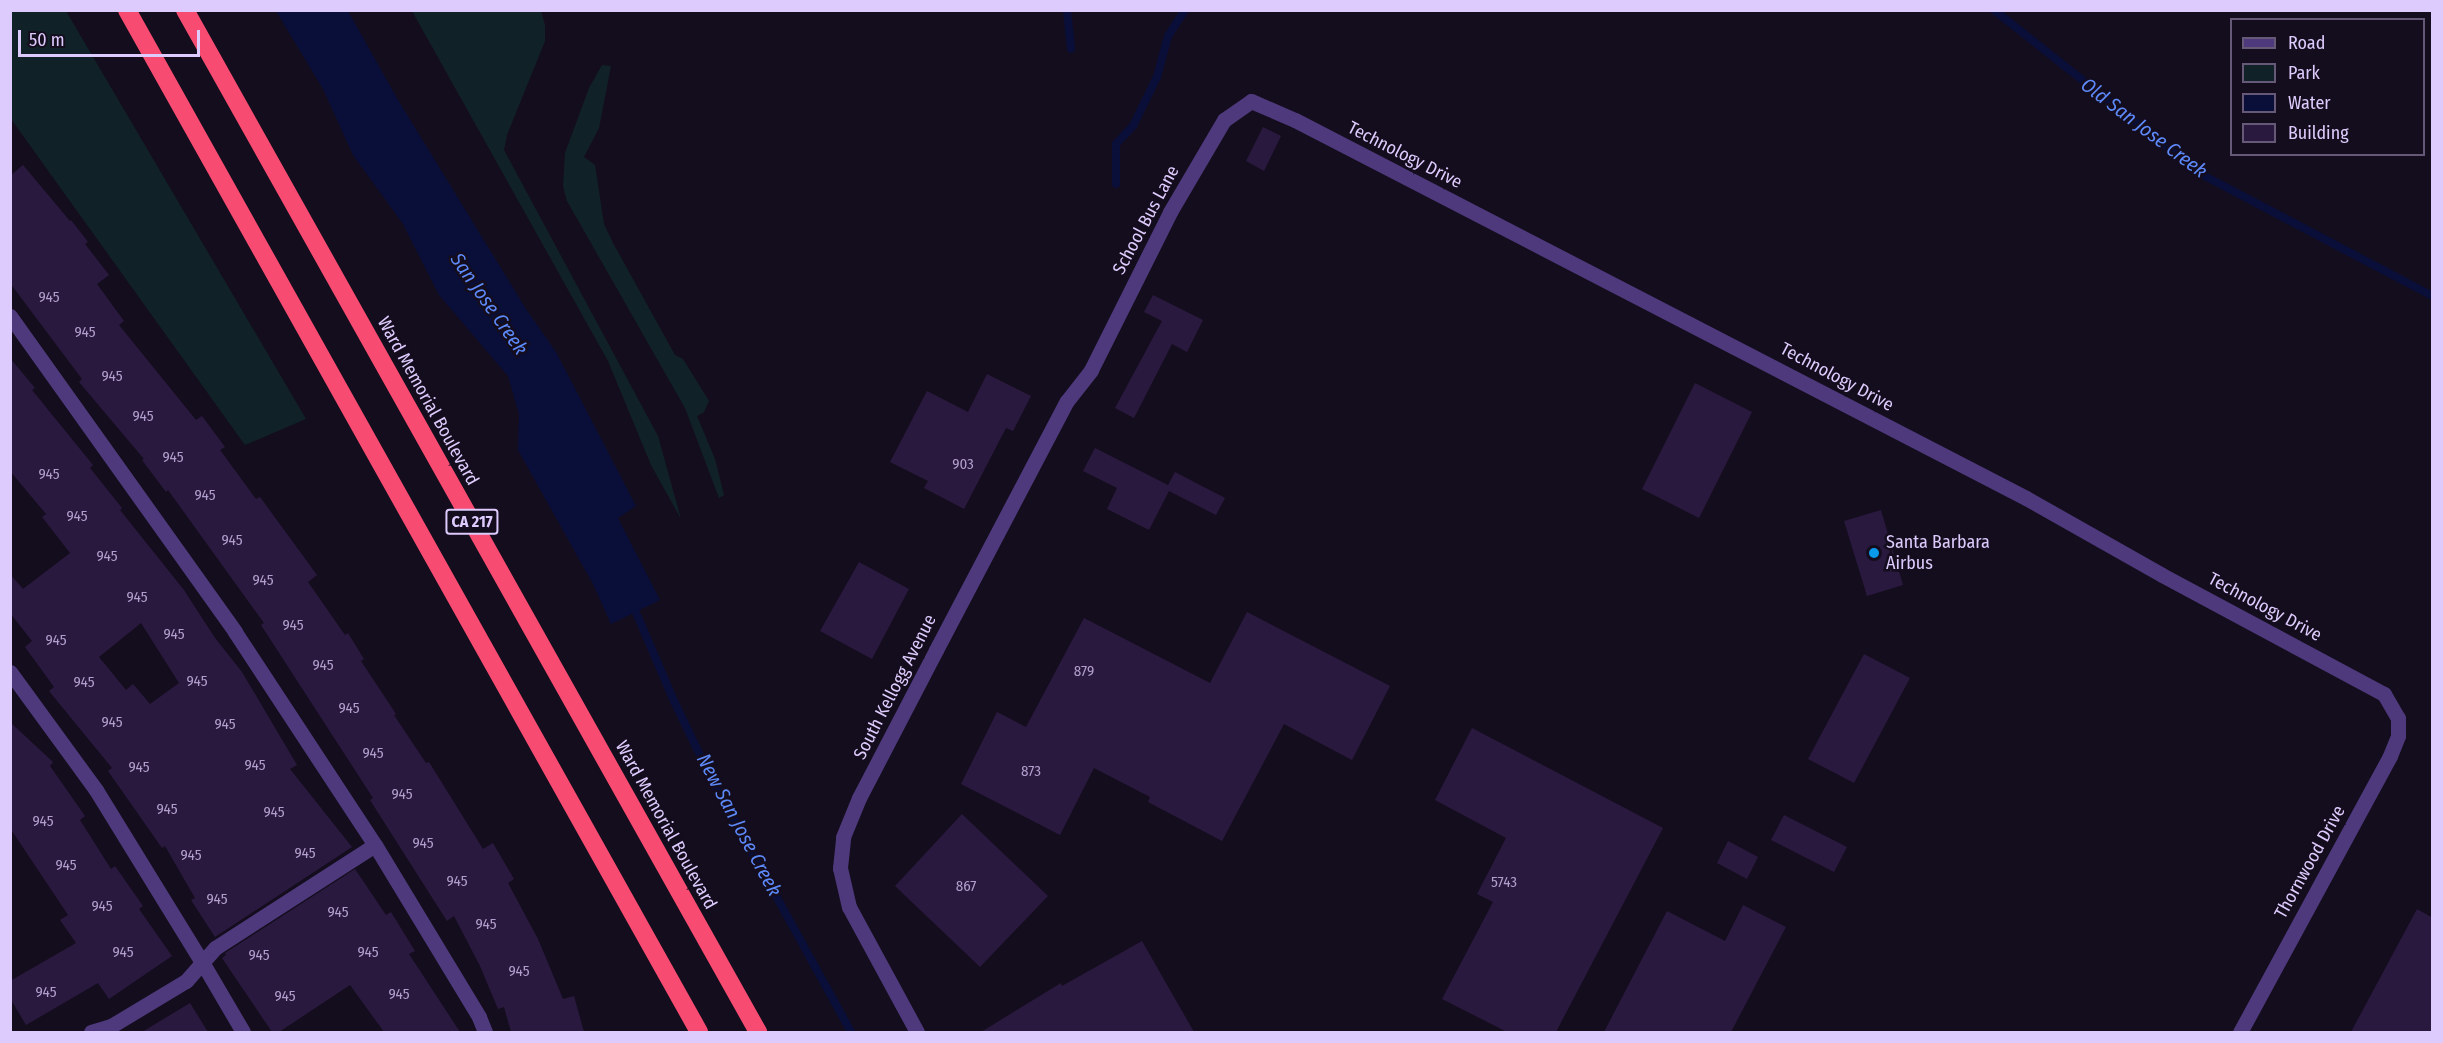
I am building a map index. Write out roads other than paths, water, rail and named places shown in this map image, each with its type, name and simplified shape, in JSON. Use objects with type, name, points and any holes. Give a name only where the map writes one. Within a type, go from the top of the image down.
[{"type":"highway","name":"CA 217","points":[[128,10],[699,1032]]},
{"type":"highway","name":"Ward Memorial Boulevard","points":[[185,10],[758,1032]]},
{"type":"street","name":"School Bus Lane","points":[[1091,370],[1170,212],[1224,120],[1251,101]]},
{"type":"street","name":"Technology Drive","points":[[1251,101],[1306,126],[2026,498],[2162,575],[2373,686],[2394,706]]},
{"type":"street","points":[[10,316],[235,632],[375,845],[479,1017],[485,1032]]},
{"type":"street","name":"South Kellogg Avenue","points":[[917,1032],[849,908],[840,867],[843,837],[859,798],[1067,401],[1091,370]]},
{"type":"street","points":[[10,672],[96,790],[243,1032]]},
{"type":"street","name":"Thornwood Drive","points":[[2240,1032],[2390,756],[2398,736],[2398,718],[2394,706]]},
{"type":"street","points":[[91,1032],[111,1026],[186,981],[215,948],[375,845]]},
{"type":"water","name":"San Jose Creek","points":[[276,11],[348,11],[398,100],[526,309],[556,352],[636,506],[618,518],[660,600],[611,624],[593,584],[518,450],[519,414],[508,376],[439,295],[403,224],[353,155],[323,89]]},
{"type":"waterway","points":[[1067,10],[1071,49]]},
{"type":"waterway","points":[[1116,184],[1116,144],[1133,126],[1157,77],[1168,36],[1185,10]]},
{"type":"waterway","name":"Old San Jose Creek","points":[[1994,10],[2201,174],[2432,296]]},
{"type":"waterway","name":"New San Jose Creek","points":[[632,603],[674,701],[712,780],[851,1032]]},
{"type":"place","name":"Santa Barbara Airbus","points":[[1874,553]]}]
